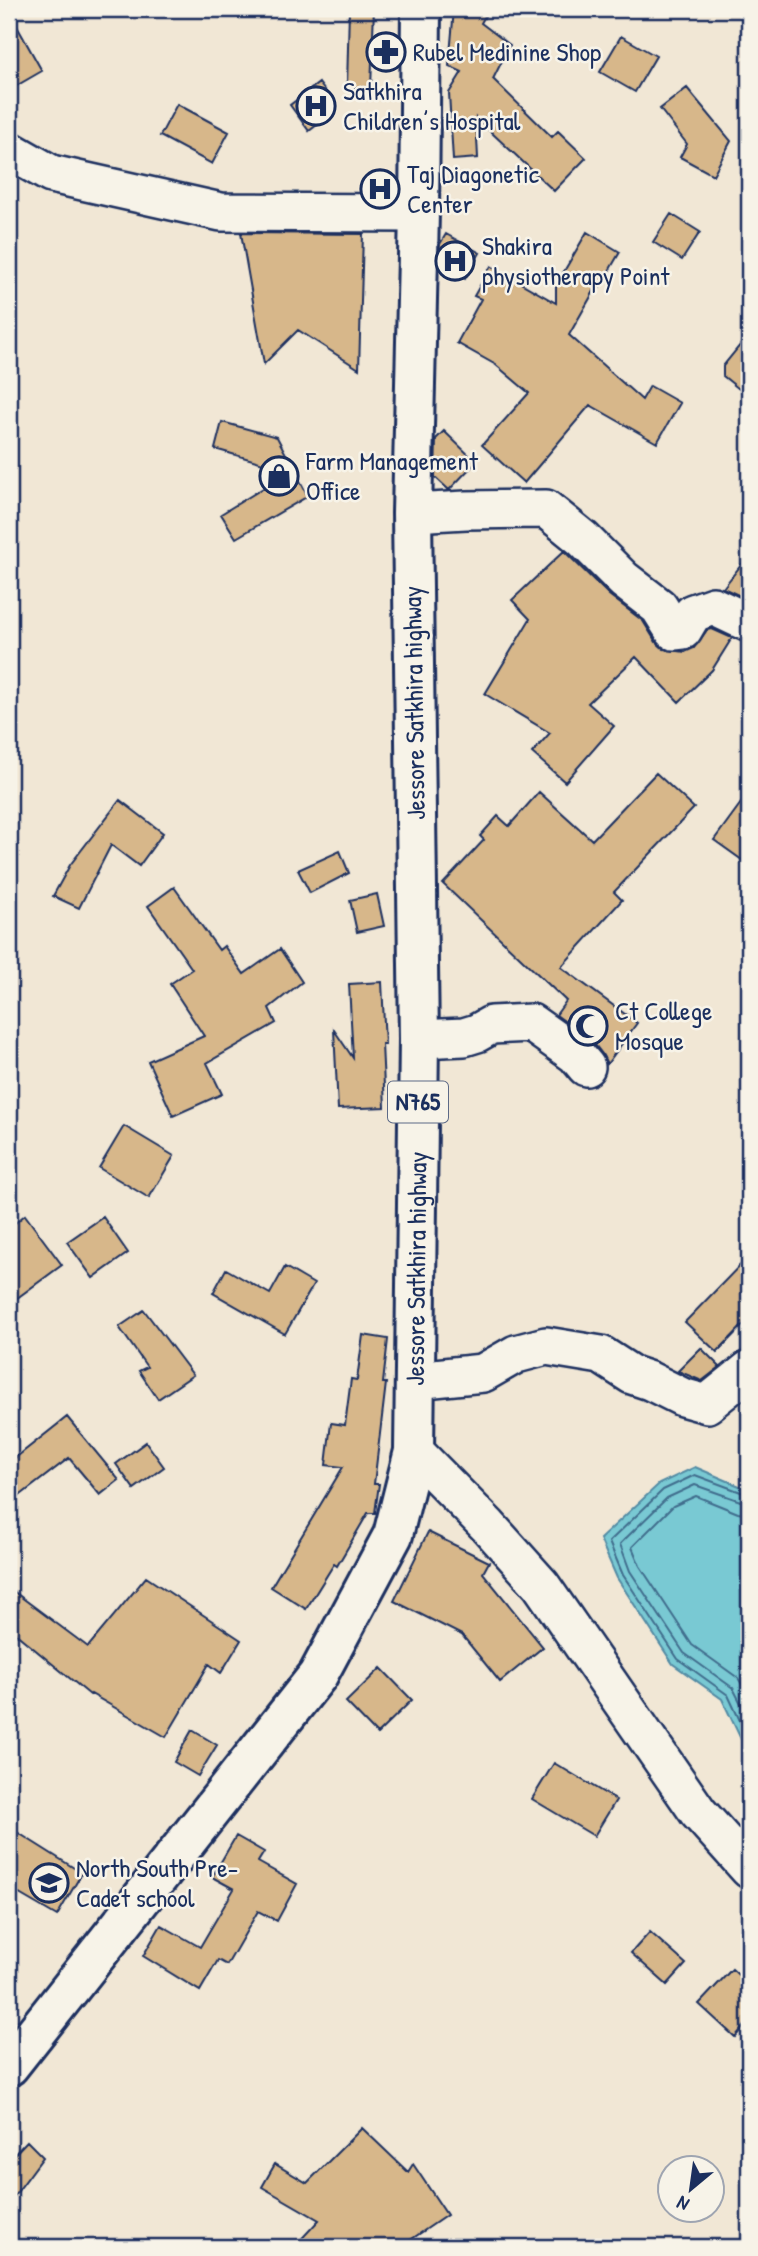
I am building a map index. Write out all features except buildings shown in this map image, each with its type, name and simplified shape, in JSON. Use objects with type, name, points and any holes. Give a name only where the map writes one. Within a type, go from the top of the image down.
[{"type":"highway","name":"Jessore Satkhira highway","points":[[9,2066],[318,1675],[393,1535],[414,1451],[419,1039],[412,513],[421,9]]},
{"type":"street","points":[[9,150],[51,174],[221,212],[419,213]]},
{"type":"street","points":[[412,513],[546,509],[583,539],[624,580],[659,607],[674,631],[684,630],[693,613],[713,606],[749,623]]},
{"type":"street","points":[[419,1039],[464,1037],[491,1025],[531,1023],[576,1055],[586,1068]]},
{"type":"street","points":[[415,1380],[483,1373],[516,1354],[546,1346],[601,1355],[632,1376],[650,1381],[682,1398],[707,1404],[749,1370]]},
{"type":"street","points":[[414,1451],[488,1526],[541,1586],[698,1812],[749,1869]]},
{"type":"water","points":[[695,1467],[749,1490],[749,1756],[722,1699],[673,1664],[617,1578],[600,1539],[659,1484]]},
{"type":"place","name":"Rubel Medinine Shop","points":[[386,52]]},
{"type":"place","name":"Satkhira Children’s Hospital","points":[[316,106]]},
{"type":"place","name":"Taj Diagonetic Center","points":[[380,189]]},
{"type":"place","name":"Shakira physiotherapy Point","points":[[455,261]]},
{"type":"place","name":"Farm Management Office","points":[[279,476]]},
{"type":"place","name":"Ct College Mosque","points":[[588,1026]]},
{"type":"place","name":"North South Pre- Cadet school","points":[[49,1883]]}]
